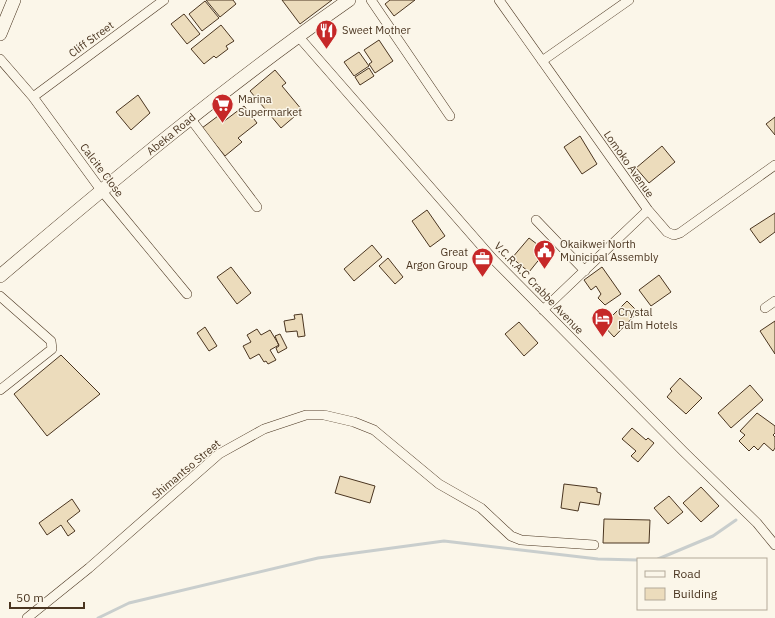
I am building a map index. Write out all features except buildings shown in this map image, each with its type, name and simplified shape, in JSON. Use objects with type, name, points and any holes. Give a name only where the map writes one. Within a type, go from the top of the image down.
[{"type":"street","points":[[0,34],[14,0]]},
{"type":"street","name":"Cliff Street","points":[[33,97],[164,0]]},
{"type":"street","name":"Abeka Road","points":[[0,276],[101,190],[190,118],[298,36],[349,0]]},
{"type":"street","points":[[371,0],[450,116]]},
{"type":"street","name":"Lomoko Avenue","points":[[499,0],[648,210],[667,232],[674,235],[775,165]]},
{"type":"street","points":[[542,61],[629,0]]},
{"type":"street","name":"V.C.R.A.C Crabbe Avenue","points":[[298,36],[488,253],[736,504],[757,523],[775,545]]},
{"type":"street","name":"Calcite Close","points":[[0,59],[33,97],[101,190],[187,294]]},
{"type":"street","points":[[190,118],[257,206]]},
{"type":"street","points":[[543,310],[648,210]]},
{"type":"street","points":[[536,220],[585,271]]},
{"type":"street","points":[[0,296],[51,341],[52,349],[0,390]]},
{"type":"street","points":[[765,308],[775,301]]},
{"type":"street","name":"Shimantso Street","points":[[27,618],[89,568],[220,454],[264,429],[306,415],[324,415],[354,422],[374,430],[439,484],[481,508],[511,536],[521,540],[594,545]]},
{"type":"waterway","points":[[660,558],[713,536],[736,520]]},
{"type":"waterway","points":[[98,618],[129,603],[318,558],[444,541],[598,559],[637,560]]},
{"type":"place","name":"Sweet Mother","points":[[326,50]]},
{"type":"place","name":"Marina Supermarket","points":[[222,124]]},
{"type":"place","name":"Okaikwei North Municipal Assembly","points":[[545,270]]},
{"type":"place","name":"Great Argon Group","points":[[483,278]]},
{"type":"place","name":"Crystal Palm Hotels","points":[[603,338]]}]
